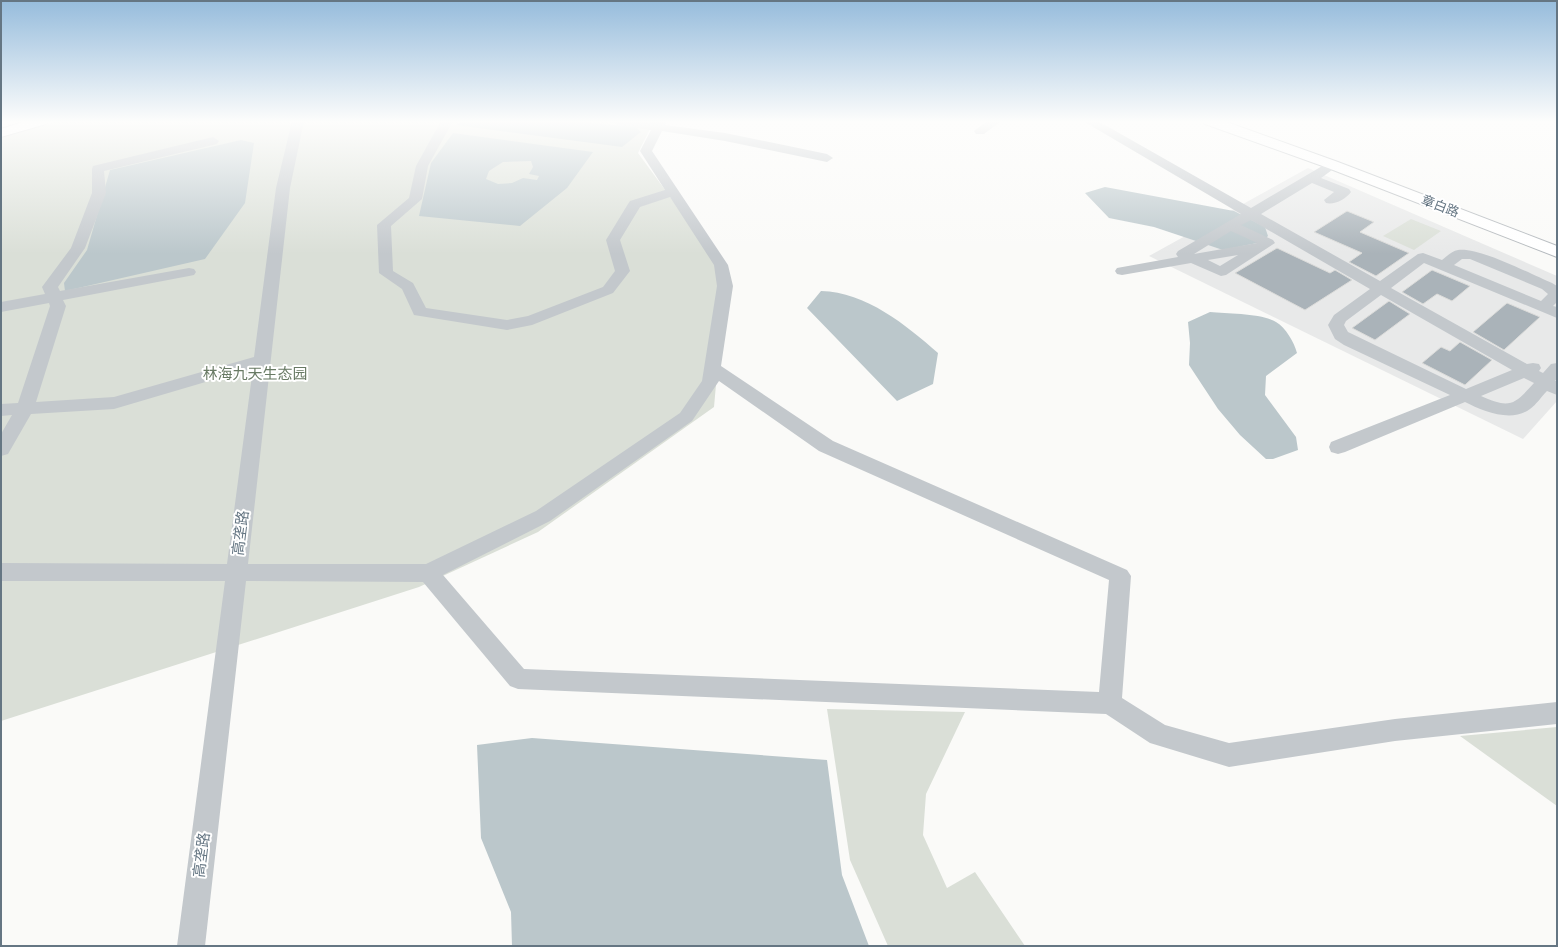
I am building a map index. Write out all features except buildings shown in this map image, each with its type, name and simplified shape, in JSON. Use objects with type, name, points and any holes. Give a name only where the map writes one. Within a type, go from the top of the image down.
[{"type":"highway","name":"章白路","points":[[1333,165],[1557,252]]},
{"type":"highway","name":"章白路","points":[[1355,165],[1424,190],[1557,242]]},
{"type":"street","points":[[1,449],[25,409],[58,306],[50,287],[78,248],[99,193],[98,169],[114,165]]},
{"type":"street","name":"高垄路","points":[[191,946],[283,188],[288,165]]},
{"type":"street","points":[[422,165],[415,199],[384,225],[386,273],[408,286],[420,312],[507,326],[532,320],[608,290],[623,271],[613,240],[635,204],[673,192]]},
{"type":"street","points":[[1,572],[428,573],[543,516],[686,417],[710,382],[725,286],[721,265],[655,165]]},
{"type":"street","points":[[1166,165],[1557,389]]},
{"type":"street","points":[[1231,226],[1268,243],[1221,272],[1183,254],[1333,165]]},
{"type":"street","points":[[1311,178],[1344,192],[1331,200]]},
{"type":"street","points":[[1122,271],[1296,240]]},
{"type":"street","points":[[1445,265],[1459,254],[1473,255],[1547,286],[1556,292],[1556,295],[1543,307]]},
{"type":"street","points":[[1557,313],[1423,257],[1340,318],[1337,321],[1337,330],[1341,335],[1350,341],[1484,404],[1504,410],[1524,406],[1557,368]]},
{"type":"street","points":[[1,307],[189,272]]},
{"type":"street","points":[[1338,447],[1557,358]]},
{"type":"street","points":[[1,410],[114,403],[262,360]]},
{"type":"street","points":[[712,368],[826,446],[1120,576],[1110,703]]},
{"type":"street","points":[[428,573],[518,679],[1110,703],[1159,735],[1230,755],[1395,730],[1557,713]]},
{"type":"shaded area","points":[[131,165],[251,165],[245,203],[205,259],[65,291],[64,283],[87,250],[110,170]]},
{"type":"shaded area","points":[[431,165],[498,165],[489,171],[486,179],[498,184],[512,183],[523,178],[537,180],[539,176],[529,174],[533,167],[532,165],[583,165],[567,188],[520,226],[419,216]]},
{"type":"shaded area","points":[[1308,168],[1557,276],[1557,401],[1523,439],[1149,256]]},
{"type":"shaded area","points":[[1105,187],[1234,211],[1265,227],[1268,236],[1262,242],[1223,250],[1154,227],[1109,218],[1085,193]]},
{"type":"shaded area","points":[[821,291],[854,297],[869,304],[899,321],[926,342],[938,353],[933,384],[897,401],[807,308]]},
{"type":"shaded area","points":[[1210,312],[1253,315],[1270,319],[1280,325],[1289,336],[1297,353],[1266,376],[1265,395],[1296,437],[1298,450],[1273,459],[1266,459],[1240,435],[1218,409],[1189,365],[1190,343],[1188,322]]},
{"type":"shaded area","points":[[532,738],[827,760],[842,875],[869,946],[512,946],[511,912],[481,838],[477,745]]},
{"type":"green space","name":"林海九天生态园","points":[[1,165],[647,165],[726,273],[714,407],[538,532],[419,587],[1,721]]},
{"type":"green space","points":[[1411,219],[1441,231],[1414,250],[1383,236]]},
{"type":"green space","points":[[827,709],[965,712],[926,794],[923,835],[947,888],[975,872],[1025,946],[888,946],[850,860]]},
{"type":"green space","points":[[1557,727],[1557,806],[1460,736]]}]
